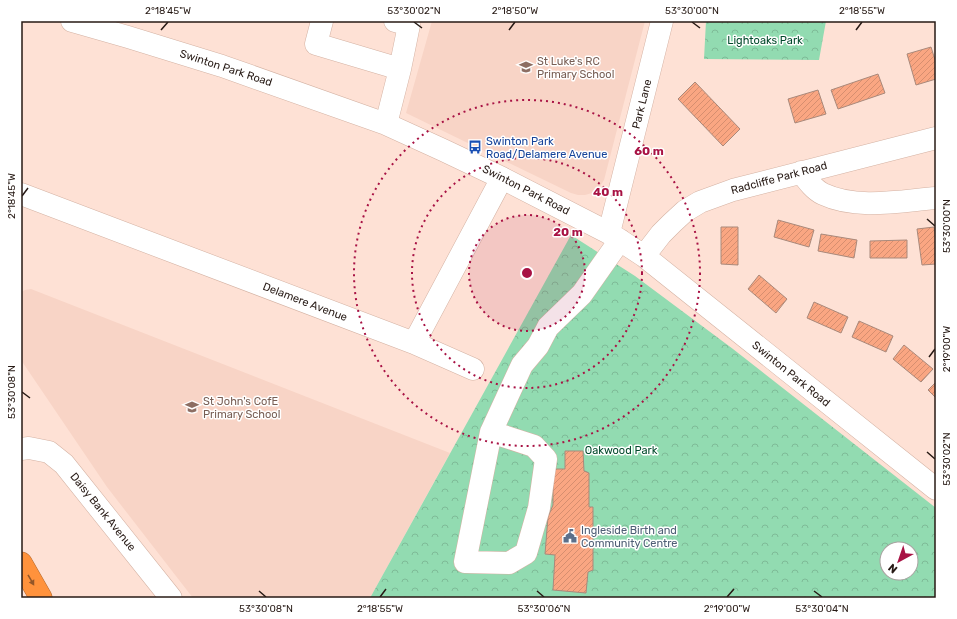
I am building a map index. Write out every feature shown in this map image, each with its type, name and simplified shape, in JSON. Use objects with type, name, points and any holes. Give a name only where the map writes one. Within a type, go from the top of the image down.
[{"type":"highway","points":[[21,563],[41,598]]},
{"type":"highway","points":[[21,594],[24,598]]},
{"type":"street","name":"Swinton Park Road","points":[[72,21],[222,66],[386,124],[502,178],[615,237],[644,256],[936,489]]},
{"type":"street","points":[[322,21],[316,44],[400,69]]},
{"type":"street","points":[[386,124],[409,25],[395,21]]},
{"type":"street","name":"Park Lane","points":[[615,237],[662,21]]},
{"type":"street","name":"Radcliffe Park Road","points":[[644,256],[661,234],[672,223],[700,202],[733,190],[936,138]]},
{"type":"street","points":[[801,172],[808,182],[821,193],[841,200],[872,204],[936,198]]},
{"type":"street","points":[[414,343],[502,178]]},
{"type":"street","name":"Delamere Avenue","points":[[21,194],[414,343],[473,369]]},
{"type":"street","points":[[491,432],[534,446],[546,459],[539,508],[526,553],[509,563],[465,562],[491,432],[522,365],[538,346],[548,327],[582,294],[615,237]]},
{"type":"street","name":"Daisy Bank Avenue","points":[[21,449],[29,448],[49,452],[64,464],[171,598]]},
{"type":"shaded area","name":"St Luke's RC Primary School","points":[[432,21],[645,21],[604,180],[599,188],[592,193],[585,195],[571,193],[406,113]]},
{"type":"shaded area","name":"St John's CofE Primary School","points":[[31,289],[450,453],[370,598],[193,598],[107,487],[21,360],[21,292]]},
{"type":"green space","name":"Lightoaks Park","points":[[706,21],[826,21],[819,60],[704,59]]},
{"type":"green space","name":"Oakwood Park","points":[[571,235],[635,276],[733,349],[936,508],[936,598],[370,598]]},
{"type":"building","points":[[931,47],[936,63],[936,79],[916,85],[907,54]]},
{"type":"building","points":[[878,74],[885,93],[838,109],[831,90]]},
{"type":"building","points":[[695,82],[740,129],[723,146],[678,99]]},
{"type":"building","points":[[818,90],[826,114],[795,123],[788,99]]},
{"type":"building","points":[[778,220],[814,230],[809,247],[774,237]]},
{"type":"building","points":[[721,227],[738,227],[738,265],[721,264]]},
{"type":"building","points":[[934,227],[936,240],[936,264],[922,265],[917,229]]},
{"type":"building","points":[[821,234],[857,240],[854,258],[818,251]]},
{"type":"building","points":[[907,240],[907,258],[870,258],[870,241]]},
{"type":"building","points":[[759,275],[787,299],[776,313],[748,289]]},
{"type":"building","points":[[814,302],[848,317],[841,333],[807,318]]},
{"type":"building","points":[[859,321],[893,336],[886,352],[852,337]]},
{"type":"building","points":[[904,345],[933,369],[921,382],[893,359]]},
{"type":"building","points":[[936,382],[936,398],[928,390]]},
{"type":"building","name":"Ingleside Birth and Community Centre","points":[[565,451],[583,451],[584,471],[589,473],[589,507],[593,507],[593,570],[588,572],[586,593],[553,590],[555,555],[545,554],[548,517],[553,505],[553,469],[565,469]]},
{"type":"place","name":"St Luke's RC Primary School","points":[[526,67]]},
{"type":"place","name":"Swinton Park Road/Delamere Avenue","points":[[475,147]]},
{"type":"place","name":"St John's CofE Primary School","points":[[192,407]]},
{"type":"place","name":"Ingleside Birth and Community Centre","points":[[570,536]]}]
